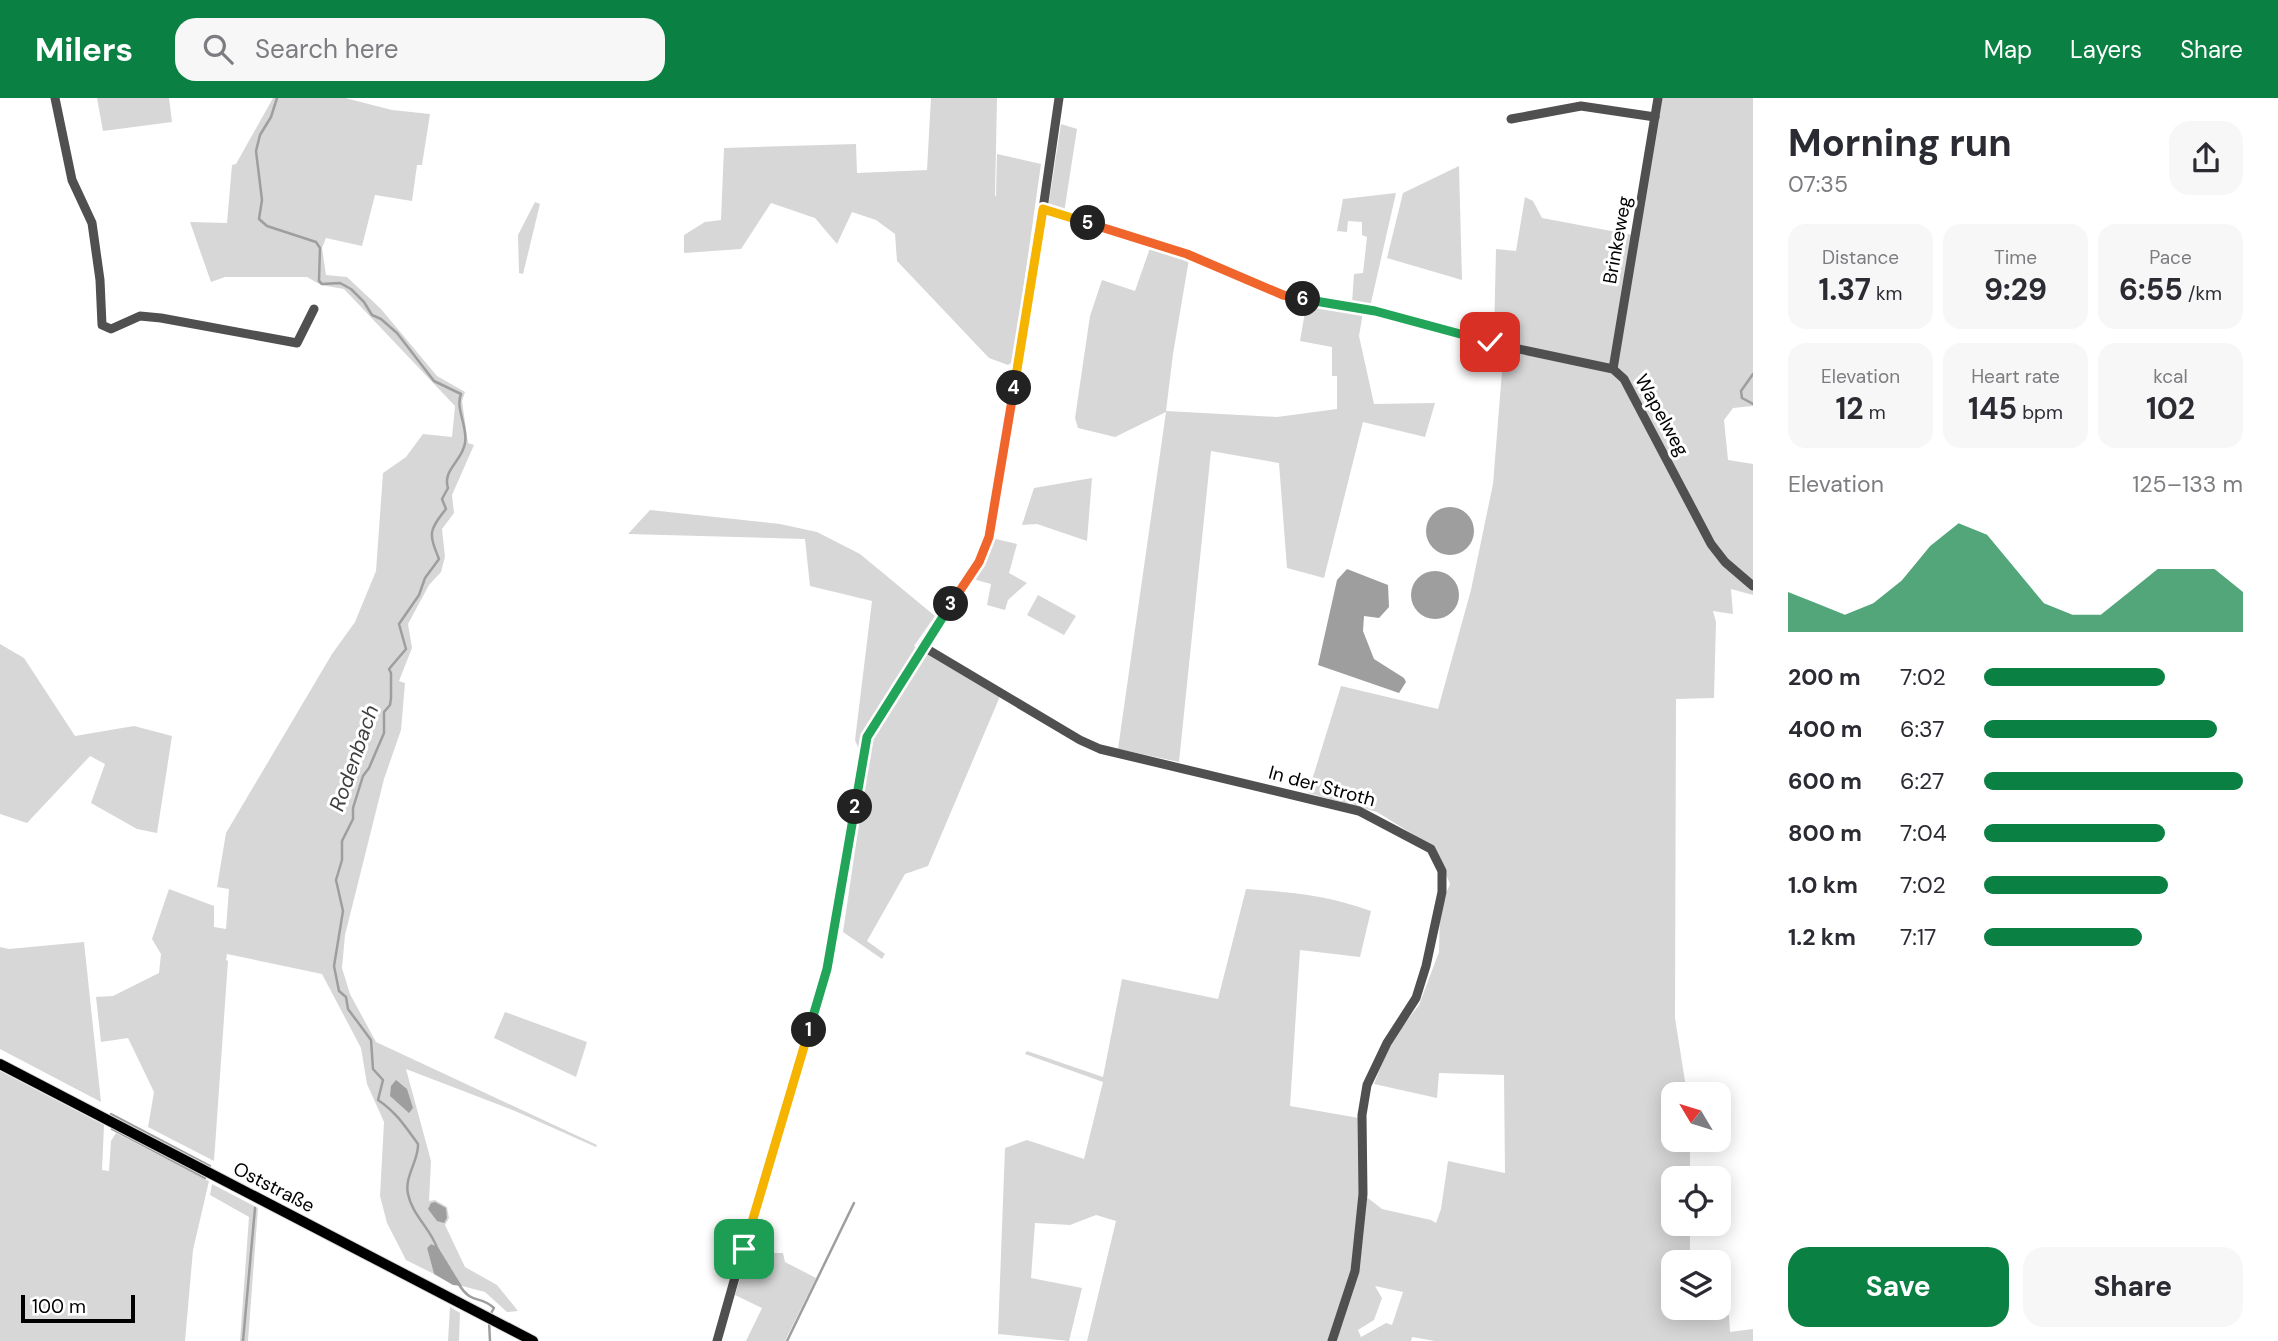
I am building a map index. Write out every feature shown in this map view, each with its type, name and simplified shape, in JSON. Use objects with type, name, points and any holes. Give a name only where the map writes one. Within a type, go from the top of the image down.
[{"type":"main road","name":"Oststraße","points":[[0,1064],[533,1341]]},
{"type":"street","points":[[55,98],[72,180],[90,219],[95,242],[102,325],[111,329],[140,316],[298,343],[314,309]]},
{"type":"street","points":[[718,1341],[764,1175],[827,969],[867,737],[922,646],[979,562],[989,537],[1059,98]]},
{"type":"street","name":"Brinkeweg","points":[[1613,369],[1658,98]]},
{"type":"street","points":[[1511,119],[1581,106],[1655,117]]},
{"type":"street","name":"Wapelweg","points":[[1043,209],[1187,254],[1283,295],[1375,311],[1500,345],[1613,369],[1624,379],[1711,544],[1726,562],[1753,586]]},
{"type":"street","name":"In der Stroth","points":[[922,646],[1080,740],[1100,749],[1359,811],[1431,849],[1442,871],[1442,892],[1416,998],[1387,1043],[1367,1085],[1362,1115],[1363,1194],[1354,1271],[1332,1341]]},
{"type":"shaded area","points":[[97,98],[169,98],[172,122],[103,131]]},
{"type":"shaded area","points":[[273,98],[345,98],[392,110],[430,114],[422,165],[417,165],[412,201],[375,195],[362,246],[326,238],[322,248],[326,275],[347,277],[381,309],[437,376],[465,392],[462,401],[468,443],[474,445],[452,495],[454,513],[442,529],[445,557],[441,572],[429,585],[408,624],[412,648],[399,681],[405,683],[401,730],[384,779],[345,935],[342,968],[350,994],[376,1042],[597,1145],[596,1147],[515,1111],[406,1069],[431,1161],[429,1201],[435,1200],[447,1207],[449,1218],[445,1225],[465,1267],[497,1285],[518,1311],[507,1312],[485,1292],[462,1286],[438,1247],[431,1244],[427,1248],[434,1274],[406,1260],[387,1223],[380,1196],[384,1122],[367,1084],[361,1048],[322,974],[227,954],[214,1161],[148,1127],[154,1092],[128,1038],[101,1042],[96,997],[113,996],[159,973],[161,954],[152,939],[169,889],[214,906],[214,927],[226,929],[229,889],[217,887],[226,833],[332,654],[355,622],[376,571],[383,473],[406,457],[423,434],[452,437],[455,406],[344,289],[321,285],[307,277],[225,277],[211,282],[190,222],[227,223],[232,165],[236,164]]},
{"type":"shaded area","points":[[931,98],[997,98],[995,196],[997,154],[1041,164],[1013,362],[1008,365],[989,358],[897,261],[895,234],[876,220],[852,212],[837,244],[815,218],[771,203],[741,249],[684,253],[684,235],[705,222],[721,220],[724,148],[856,144],[857,173],[927,170]]},
{"type":"shaded area","points":[[1662,98],[1753,98],[1753,406],[1733,408],[1724,420],[1728,460],[1753,464],[1753,595],[1731,589],[1733,614],[1713,611],[1716,622],[1714,698],[1676,699],[1675,1018],[1685,1082],[1661,1082],[1661,1152],[1690,1152],[1690,1166],[1661,1166],[1661,1236],[1690,1236],[1690,1250],[1661,1250],[1661,1320],[1729,1320],[1730,1332],[1753,1329],[1753,1341],[1435,1341],[1412,1337],[1411,1341],[1087,1341],[1116,1221],[1096,1215],[1070,1225],[1035,1223],[1031,1278],[1082,1288],[1069,1341],[998,1334],[1005,1148],[1027,1140],[1084,1159],[1103,1082],[1025,1054],[1027,1051],[1103,1077],[1122,979],[1218,999],[1246,889],[1309,895],[1371,911],[1360,957],[1300,950],[1290,1106],[1359,1118],[1360,1192],[1382,1209],[1436,1223],[1441,1209],[1448,1161],[1505,1173],[1504,1075],[1439,1073],[1437,1098],[1374,1084],[1391,1041],[1419,1005],[1439,952],[1440,907],[1450,884],[1435,848],[1377,812],[1308,793],[1341,686],[1438,709],[1471,590],[1493,484],[1503,359],[1511,351],[1511,342],[1494,337],[1496,249],[1516,251],[1525,197],[1533,201],[1542,218],[1638,236]],"holes":[[[1375,1286],[1403,1292],[1392,1325],[1386,1323],[1361,1337],[1358,1330],[1374,1320],[1382,1298]]]},
{"type":"shaded area","points":[[1061,124],[1077,129],[1064,213],[1048,208]]},
{"type":"shaded area","points":[[1459,166],[1462,280],[1387,258],[1403,193]]},
{"type":"shaded area","points":[[1396,193],[1370,307],[1352,303],[1354,274],[1363,273],[1367,237],[1362,235],[1362,222],[1348,221],[1347,232],[1337,231],[1343,199]]},
{"type":"shaded area","points":[[535,202],[540,204],[523,274],[519,273],[518,235]]},
{"type":"shaded area","points":[[1150,248],[1189,259],[1166,411],[1277,417],[1337,409],[1337,376],[1332,376],[1332,347],[1300,341],[1306,306],[1311,303],[1363,312],[1359,336],[1374,404],[1435,403],[1425,437],[1363,422],[1324,578],[1287,568],[1279,463],[1211,451],[1179,762],[1118,749],[1166,412],[1115,437],[1078,428],[1075,418],[1090,316],[1102,280],[1135,291]]},
{"type":"shaded area","points":[[1477,342],[1492,349],[1495,359],[1493,369],[1477,363]]},
{"type":"shaded area","points":[[1092,478],[1087,541],[1037,524],[1022,525],[1034,488]]},
{"type":"shaded area","points":[[1450,507],[1459,508],[1467,514],[1473,522],[1473,540],[1467,548],[1459,554],[1450,555],[1441,554],[1433,548],[1427,540],[1426,531],[1427,522],[1433,514],[1441,508]]},
{"type":"shaded area","points":[[650,510],[780,524],[817,532],[860,554],[935,616],[914,646],[1001,694],[928,866],[905,874],[867,941],[885,954],[882,959],[843,932],[867,769],[855,740],[872,601],[810,586],[805,539],[628,534]]},
{"type":"shaded area","points":[[992,538],[1017,544],[1009,573],[1027,583],[1008,600],[1005,610],[987,605],[991,584],[973,579]]},
{"type":"shaded area","points":[[1347,569],[1388,585],[1389,607],[1379,618],[1364,616],[1363,631],[1374,659],[1404,678],[1406,682],[1399,693],[1318,665],[1337,580]]},
{"type":"shaded area","points":[[1435,571],[1444,572],[1452,578],[1458,586],[1458,604],[1452,612],[1444,618],[1435,619],[1426,618],[1418,612],[1412,604],[1411,595],[1412,586],[1418,578],[1426,572]]},
{"type":"shaded area","points":[[1038,595],[1076,616],[1064,635],[1027,615]]},
{"type":"shaded area","points":[[0,644],[24,658],[75,736],[134,726],[172,736],[157,833],[137,829],[91,803],[105,764],[90,756],[27,823],[0,814]]},
{"type":"shaded area","points":[[84,942],[101,1102],[0,1049],[0,947],[9,949]]},
{"type":"shaded area","points":[[505,1012],[587,1042],[576,1077],[494,1038]]},
{"type":"shaded area","points":[[0,1071],[104,1125],[102,1170],[109,1171],[111,1141],[116,1133],[209,1181],[193,1250],[185,1341],[0,1341]]},
{"type":"shaded area","points":[[396,1080],[407,1089],[413,1108],[409,1113],[390,1096],[391,1086]]},
{"type":"shaded area","points":[[212,1184],[258,1208],[248,1341],[240,1341],[249,1217],[210,1195]]},
{"type":"shaded area","points":[[435,1202],[446,1208],[447,1218],[444,1223],[437,1221],[428,1209],[431,1203]]},
{"type":"shaded area","points":[[431,1244],[438,1247],[462,1286],[453,1285],[434,1274],[427,1248]]},
{"type":"shaded area","points":[[748,1253],[783,1253],[785,1262],[816,1278],[785,1341],[746,1341],[762,1308],[735,1295]]},
{"type":"shaded area","points":[[450,1307],[460,1313],[459,1341],[448,1341]]},
{"type":"waterway","name":"Rodenbach","points":[[277,98],[271,117],[260,135],[256,151],[262,200],[259,219],[267,226],[316,242],[320,248],[319,281],[322,284],[340,283],[351,289],[372,315],[397,333],[434,381],[461,394],[465,443],[448,476],[448,488],[442,499],[446,509],[433,528],[433,544],[439,559],[399,624],[406,649],[389,669],[391,698],[390,705],[384,712],[384,733],[363,776],[353,808],[353,819],[342,841],[342,860],[336,880],[343,911],[334,966],[339,991],[346,997],[348,1009],[371,1040],[373,1069],[383,1080],[378,1100],[395,1114],[418,1144],[408,1181],[408,1194],[413,1209],[437,1248]]},
{"type":"waterway","points":[[1753,374],[1741,391],[1742,398],[1753,404]]},
{"type":"waterway","points":[[111,1114],[210,1166]]},
{"type":"waterway","points":[[112,1129],[205,1178]]},
{"type":"waterway","points":[[787,1341],[854,1203]]},
{"type":"waterway","points":[[243,1341],[255,1208]]},
{"type":"waterway","name":"Rodenbach","points":[[458,1283],[467,1295],[494,1308],[490,1315]]},
{"type":"waterway","name":"Rodenbach","points":[[489,1321],[490,1341]]},
{"type":"route","points":[[744,1249],[827,969],[867,737],[922,646],[979,562],[989,537],[1043,209],[1187,254],[1283,295],[1375,311],[1490,342]]}]
